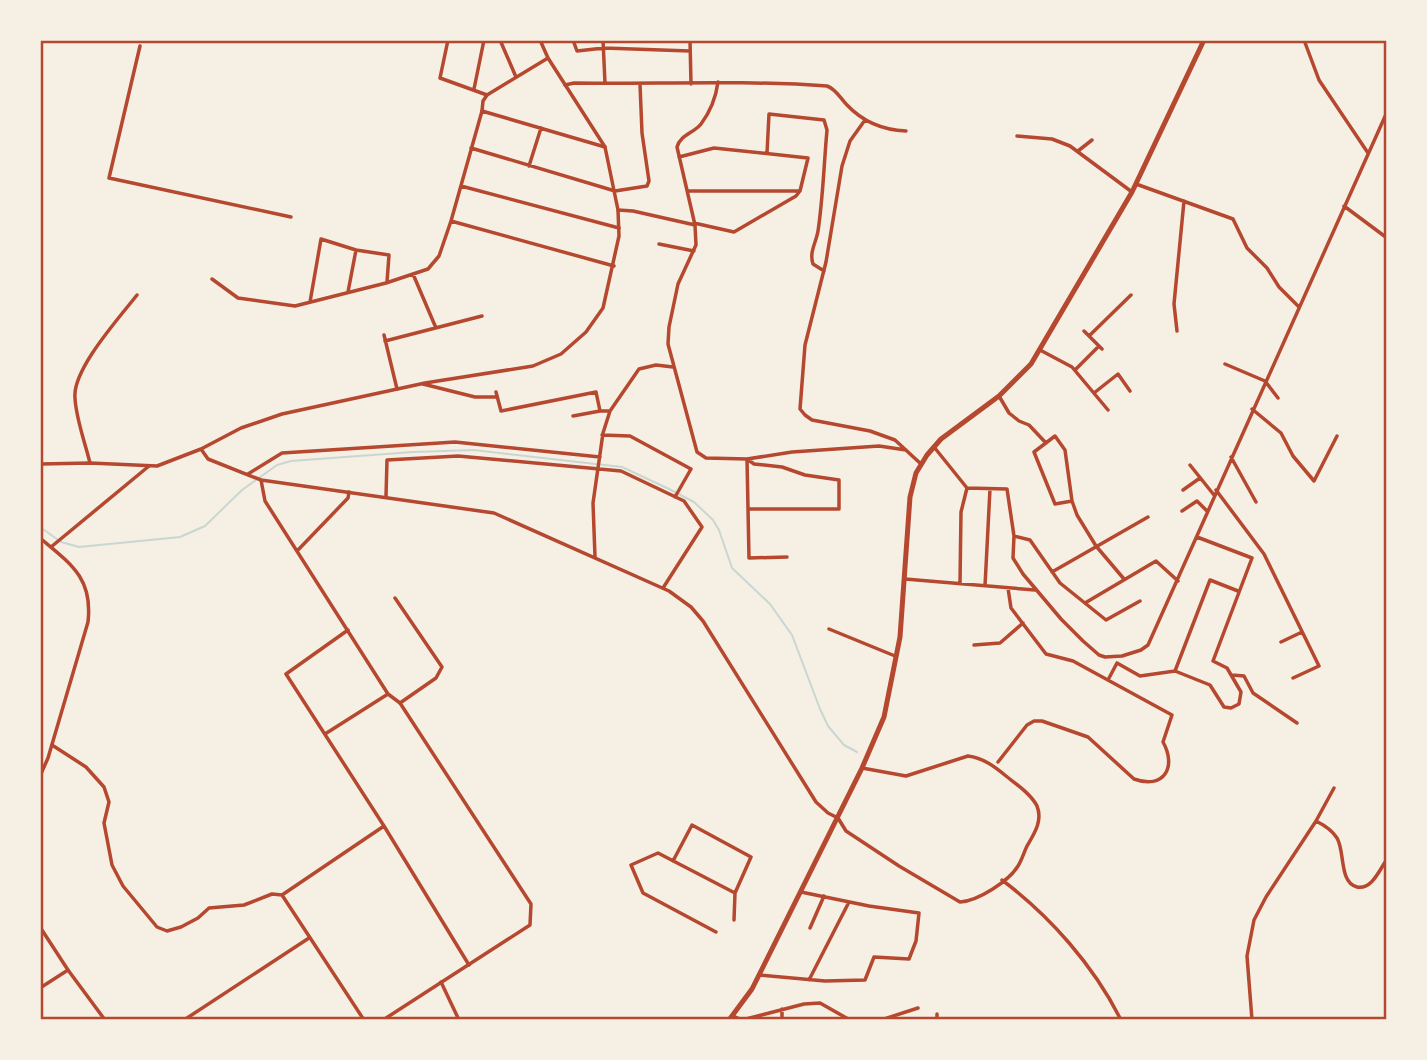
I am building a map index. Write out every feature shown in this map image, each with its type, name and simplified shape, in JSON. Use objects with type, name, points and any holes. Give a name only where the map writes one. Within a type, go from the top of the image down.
[{"type":"highway","points":[[731,1018],[759,975],[838,818],[884,717],[897,657],[911,488],[920,464],[934,447],[1024,373],[1040,350],[1132,192],[1204,40]]},
{"type":"street","points":[[448,40],[440,78],[487,95]]},
{"type":"street","points":[[474,89],[484,40]]},
{"type":"street","points":[[500,40],[516,77]]},
{"type":"street","points":[[40,464],[150,466],[165,463],[201,449],[241,428],[282,414],[423,384],[533,366],[561,354],[586,332],[603,308],[614,266],[619,228],[618,210],[606,147],[548,58],[540,40]]},
{"type":"street","points":[[573,40],[578,51],[604,48],[690,51]]},
{"type":"street","points":[[604,40],[605,83]]},
{"type":"street","points":[[690,40],[691,84]]},
{"type":"street","points":[[1304,40],[1319,80],[1368,153]]},
{"type":"street","points":[[140,46],[109,178],[291,217]]},
{"type":"street","points":[[212,279],[238,298],[295,306],[428,269],[439,256],[451,221],[483,101],[487,95],[548,58]]},
{"type":"street","points":[[718,82],[711,105],[700,124],[677,143],[695,224],[696,245],[678,284],[669,327],[669,353],[696,452],[706,458],[747,459],[792,452],[879,446],[906,450]]},
{"type":"street","points":[[565,85],[769,82],[830,87],[865,120],[890,130],[906,131]]},
{"type":"street","points":[[471,148],[615,191],[647,186],[649,181],[642,133],[640,84]]},
{"type":"street","points":[[482,111],[606,147]]},
{"type":"street","points":[[934,447],[967,488],[1007,489],[1014,536],[1013,558],[1035,590],[1060,619],[1099,655],[1118,657],[1148,645],[1387,112]]},
{"type":"street","points":[[766,153],[769,114],[824,120],[827,130],[818,233],[811,257],[813,264],[824,271]]},
{"type":"street","points":[[865,120],[850,141],[842,166],[824,271],[805,345],[800,409],[812,420],[887,436],[899,442],[920,464]]},
{"type":"street","points":[[529,166],[541,128]]},
{"type":"street","points":[[1017,136],[1052,139],[1078,151],[1132,192]]},
{"type":"street","points":[[1078,151],[1092,140]]},
{"type":"street","points":[[618,210],[734,232],[796,196],[800,191],[808,158],[714,148],[679,157]]},
{"type":"street","points":[[1136,184],[1233,219],[1247,248],[1298,306]]},
{"type":"street","points":[[461,186],[619,228]]},
{"type":"street","points":[[688,191],[800,191]]},
{"type":"street","points":[[1177,331],[1174,304],[1184,201]]},
{"type":"street","points":[[1344,206],[1387,238]]},
{"type":"street","points":[[451,221],[614,266]]},
{"type":"street","points":[[310,302],[321,239],[356,250],[389,255],[387,282]]},
{"type":"street","points":[[659,244],[694,251]]},
{"type":"street","points":[[348,292],[356,250]]},
{"type":"street","points":[[413,274],[436,328]]},
{"type":"street","points":[[90,463],[74,397],[76,382],[83,367],[137,295]]},
{"type":"street","points":[[1089,336],[1131,295]]},
{"type":"street","points":[[386,341],[482,316]]},
{"type":"street","points":[[1075,370],[1100,347],[1084,331]]},
{"type":"street","points":[[384,335],[397,390]]},
{"type":"street","points":[[1040,350],[1075,370],[1108,410]]},
{"type":"street","points":[[1226,364],[1265,381],[1278,398]]},
{"type":"street","points":[[596,557],[593,503],[602,435],[610,411],[639,369],[656,365],[673,367]]},
{"type":"street","points":[[1094,393],[1118,374],[1130,391]]},
{"type":"street","points":[[423,384],[475,397],[496,394],[501,411],[596,392],[600,411]]},
{"type":"street","points":[[999,396],[1009,413],[1029,425],[1046,443]]},
{"type":"street","points":[[1252,409],[1281,433],[1293,456],[1314,481],[1337,436]]},
{"type":"street","points":[[573,416],[610,411]]},
{"type":"street","points":[[602,435],[630,436],[691,469],[675,497]]},
{"type":"street","points":[[1072,501],[1055,505],[1034,452],[1055,436],[1065,450],[1072,501],[1080,521],[1096,546],[1124,579]]},
{"type":"street","points":[[250,475],[282,453],[455,442],[600,459]]},
{"type":"street","points":[[201,449],[208,459],[261,480],[494,513],[663,588],[691,607],[703,621],[816,802],[838,818],[846,831],[898,866],[960,902],[968,902],[987,893],[1017,869],[1036,833],[1039,818],[1037,805],[992,765],[977,757],[968,756],[906,776],[862,768]]},
{"type":"street","points":[[386,496],[387,460],[458,456],[621,471],[684,501],[702,527],[663,588]]},
{"type":"street","points":[[1231,457],[1256,502]]},
{"type":"street","points":[[747,459],[749,558],[787,558]]},
{"type":"street","points":[[747,459],[754,464],[782,467],[805,475],[839,480],[839,509],[748,509]]},
{"type":"street","points":[[1190,465],[1264,554],[1319,666],[1293,678]]},
{"type":"street","points":[[51,547],[150,466]]},
{"type":"street","points":[[1183,490],[1200,478]]},
{"type":"street","points":[[261,480],[265,500],[388,694],[400,703],[531,904],[530,925],[383,1020]]},
{"type":"street","points":[[960,583],[961,512],[967,488]]},
{"type":"street","points":[[985,586],[990,489]]},
{"type":"street","points":[[298,550],[348,498],[349,491]]},
{"type":"street","points":[[1182,511],[1197,501],[1207,511]]},
{"type":"street","points":[[1052,572],[1148,517]]},
{"type":"street","points":[[1014,536],[1030,540],[1060,583],[1106,620],[1140,601]]},
{"type":"street","points":[[1118,663],[1139,677],[1175,671],[1207,683],[1221,705],[1231,708],[1239,704],[1242,695],[1232,676],[1225,666],[1213,661],[1252,558],[1196,537]]},
{"type":"street","points":[[40,538],[71,564],[83,580],[90,605],[88,622],[40,776]]},
{"type":"street","points":[[1085,603],[1156,561],[1178,581]]},
{"type":"street","points":[[904,579],[1035,590]]},
{"type":"street","points":[[1175,671],[1210,580],[1239,592]]},
{"type":"street","points":[[998,762],[1027,725],[1034,721],[1042,721],[1088,737],[1135,779],[1144,782],[1161,778],[1168,772],[1171,760],[1163,742],[1172,715],[1073,661],[1046,654],[1011,608],[1007,587]]},
{"type":"street","points":[[395,598],[442,667],[436,678],[400,703]]},
{"type":"street","points":[[974,645],[1000,643],[1023,623]]},
{"type":"street","points":[[829,629],[897,657]]},
{"type":"street","points":[[348,630],[286,674],[469,965]]},
{"type":"street","points":[[1281,642],[1302,632]]},
{"type":"street","points":[[1108,680],[1118,663],[1118,657]]},
{"type":"street","points":[[1232,676],[1244,676],[1253,693],[1297,723]]},
{"type":"street","points":[[324,734],[388,694]]},
{"type":"street","points":[[51,745],[86,767],[104,787],[109,802],[104,823],[111,864],[123,886],[158,927],[167,931],[181,928],[209,908],[244,905],[272,894],[282,895],[384,826]]},
{"type":"street","points":[[1252,1020],[1247,956],[1254,920],[1266,897],[1317,821],[1334,788]]},
{"type":"street","points":[[1317,821],[1325,825],[1338,840],[1343,852],[1347,879],[1352,885],[1363,887],[1370,884],[1387,859]]},
{"type":"street","points":[[673,861],[692,825],[751,857],[735,893],[734,920]]},
{"type":"street","points":[[716,932],[643,892],[631,865],[658,853],[735,893]]},
{"type":"street","points":[[1002,880],[1019,892],[1077,952],[1121,1020]]},
{"type":"street","points":[[759,975],[809,980],[865,980],[874,957],[909,958],[916,941],[919,913],[801,892]]},
{"type":"street","points":[[282,895],[363,1020]]},
{"type":"street","points":[[810,928],[824,897]]},
{"type":"street","points":[[809,980],[849,902]]},
{"type":"street","points":[[40,927],[105,1020]]},
{"type":"street","points":[[184,1020],[309,938]]},
{"type":"street","points":[[40,988],[68,970]]},
{"type":"street","points":[[441,982],[459,1020]]},
{"type":"street","points":[[731,1018],[742,1020],[804,1004],[820,1003],[850,1020]]},
{"type":"street","points":[[782,1009],[782,1020]]},
{"type":"street","points":[[881,1020],[918,1009]]},
{"type":"street","points":[[937,1013],[937,1020]]},
{"type":"waterway","points":[[40,527],[61,542],[79,547],[180,537],[205,526],[242,490],[277,465],[291,461],[474,450],[622,467],[694,502],[713,520],[732,568],[770,604],[792,635],[828,726],[844,745],[857,752]]}]
